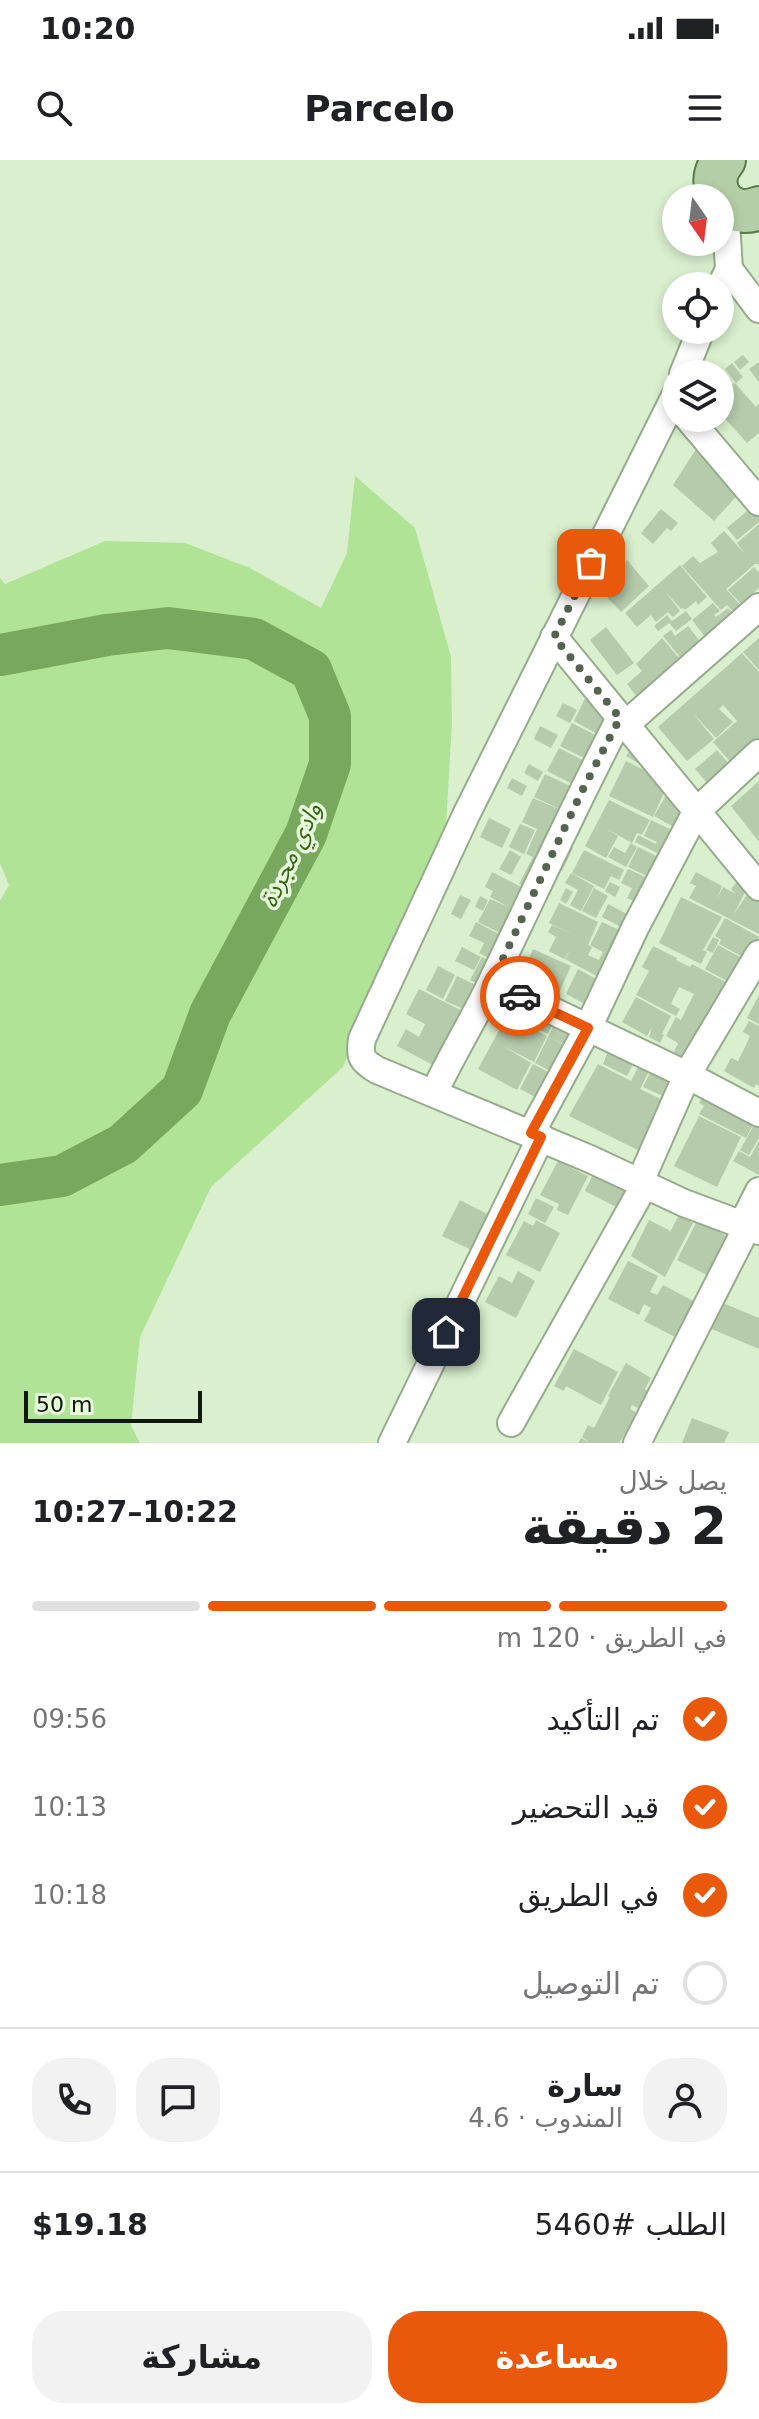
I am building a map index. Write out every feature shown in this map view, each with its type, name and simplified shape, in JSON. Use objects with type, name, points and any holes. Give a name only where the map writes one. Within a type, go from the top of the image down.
[{"type":"street","points":[[734,287],[759,309]]},
{"type":"street","points":[[663,432],[554,637],[466,815],[362,1039],[359,1053],[363,1061],[377,1070],[536,1135],[684,1203],[749,1228]]},
{"type":"street","points":[[701,432],[759,502]]},
{"type":"street","points":[[434,1093],[492,982],[583,789],[622,722],[759,607]]},
{"type":"street","points":[[554,637],[759,887]]},
{"type":"street","points":[[392,1443],[635,928],[696,812],[759,753]]},
{"type":"street","points":[[511,1423],[643,1183],[687,1075],[759,954]]},
{"type":"street","points":[[492,982],[687,1075],[759,1113]]},
{"type":"street","points":[[637,1443],[749,1228],[759,1191]]},
{"type":"green space","points":[[355,476],[415,528],[451,657],[452,723],[446,826],[343,1067],[211,1187],[140,1337],[131,1426],[140,1443],[0,1443],[0,901],[9,885],[0,863],[0,578],[5,584],[105,541],[185,543],[250,568],[321,608],[347,553]]},
{"type":"building","points":[[743,355],[749,362],[740,370],[734,362]]},
{"type":"building","points":[[759,362],[759,382],[749,369]]},
{"type":"building","points":[[734,366],[743,377],[736,383],[734,380]]},
{"type":"building","points":[[734,384],[756,407],[759,404],[759,433],[747,443],[734,429]]},
{"type":"building","points":[[707,432],[712,432],[753,478],[714,521],[673,485]]},
{"type":"building","points":[[759,501],[759,522],[737,540],[727,528]]},
{"type":"building","points":[[661,509],[678,523],[671,531],[667,528],[653,544],[641,533]]},
{"type":"building","points":[[759,524],[759,564],[755,564],[726,589],[743,608],[736,614],[727,605],[721,610],[682,566],[693,556],[700,563],[718,552],[711,543],[724,531],[745,554],[737,543]]},
{"type":"building","points":[[627,560],[649,586],[621,612],[607,597]]},
{"type":"building","points":[[680,565],[707,597],[685,610],[665,591],[680,611],[673,617],[668,612],[656,622],[651,615],[637,627],[625,613]]},
{"type":"building","points":[[754,567],[759,572],[759,588],[741,604],[728,590]]},
{"type":"building","points":[[713,603],[720,611],[714,615],[716,617],[728,608],[736,617],[706,638],[692,620]]},
{"type":"building","points":[[686,611],[692,619],[676,631],[669,623],[658,631],[654,626],[667,615],[672,621]]},
{"type":"building","points":[[688,626],[711,655],[691,671],[663,636],[671,630],[675,636]]},
{"type":"building","points":[[606,627],[634,663],[617,675],[590,640]]},
{"type":"building","points":[[662,638],[690,671],[648,711],[627,684],[642,671],[636,664]]},
{"type":"building","points":[[759,638],[759,670],[743,652]]},
{"type":"building","points":[[742,653],[759,672],[759,758],[741,774],[713,742],[737,721],[723,705],[719,709],[733,722],[716,738],[692,712],[714,739],[687,761],[658,727]]},
{"type":"building","points":[[595,678],[621,731],[604,738],[574,721]]},
{"type":"building","points":[[563,703],[577,710],[570,723],[556,716]]},
{"type":"building","points":[[572,723],[620,748],[608,770],[560,746]]},
{"type":"building","points":[[540,726],[558,735],[551,748],[534,739]]},
{"type":"building","points":[[634,744],[649,753],[641,765],[626,756]]},
{"type":"building","points":[[559,748],[608,773],[596,796],[547,771]]},
{"type":"building","points":[[717,750],[736,772],[714,791],[695,769]]},
{"type":"building","points":[[626,761],[669,782],[653,817],[609,796]]},
{"type":"building","points":[[529,764],[543,772],[538,781],[524,773]]},
{"type":"building","points":[[545,774],[595,798],[578,837],[566,832],[561,842],[573,848],[562,871],[557,869],[543,896],[519,884],[533,857],[526,854],[537,829],[522,822],[533,798],[568,813],[534,797]]},
{"type":"building","points":[[677,776],[695,839],[654,816]]},
{"type":"building","points":[[512,778],[527,786],[522,796],[507,788]]},
{"type":"building","points":[[759,781],[759,842],[731,806]]},
{"type":"building","points":[[609,800],[650,820],[642,835],[637,833],[632,843],[605,828],[618,836],[606,858],[585,846]]},
{"type":"building","points":[[489,818],[511,829],[502,848],[480,837]]},
{"type":"building","points":[[651,820],[686,837],[674,861],[635,842],[638,835],[656,844],[644,836]]},
{"type":"building","points":[[520,824],[535,830],[524,854],[509,847]]},
{"type":"building","points":[[631,843],[637,847],[626,867],[608,857],[614,847],[625,853]]},
{"type":"building","points":[[638,847],[681,868],[672,888],[628,867]]},
{"type":"building","points":[[510,850],[521,857],[511,875],[499,869]]},
{"type":"building","points":[[584,850],[624,870],[619,880],[611,876],[604,889],[572,873]]},
{"type":"building","points":[[749,867],[756,898],[745,892],[734,914],[746,896],[759,903],[759,934],[689,898],[696,886],[690,883],[696,872],[722,886],[717,899],[723,887],[736,894],[731,889]]},
{"type":"building","points":[[628,869],[654,881],[642,905],[627,898],[632,888],[621,883]]},
{"type":"building","points":[[492,872],[537,895],[523,944],[478,922],[490,899],[509,907],[490,897],[493,891],[485,887]]},
{"type":"building","points":[[571,873],[594,886],[581,911],[570,905],[578,890],[565,883]]},
{"type":"building","points":[[610,882],[620,887],[615,897],[605,891]]},
{"type":"building","points":[[566,888],[573,892],[566,904],[560,900]]},
{"type":"building","points":[[594,888],[608,896],[596,918],[582,911]]},
{"type":"building","points":[[460,895],[471,900],[461,919],[451,914]]},
{"type":"building","points":[[480,896],[488,900],[483,911],[475,907]]},
{"type":"building","points":[[681,897],[722,917],[703,950],[707,952],[701,964],[659,943]]},
{"type":"building","points":[[559,903],[598,922],[588,945],[592,947],[588,955],[599,960],[603,952],[590,945],[602,922],[636,938],[619,988],[565,959],[570,950],[564,959],[549,951],[556,937],[548,932],[552,925],[576,936],[549,923]]},
{"type":"building","points":[[633,903],[654,914],[634,934],[602,917],[608,904],[627,914]]},
{"type":"building","points":[[725,918],[759,937],[748,960],[719,944],[721,940],[715,936]]},
{"type":"building","points":[[476,922],[523,947],[511,970],[479,953],[484,943],[469,936]]},
{"type":"building","points":[[713,937],[719,940],[713,953],[706,950]]},
{"type":"building","points":[[718,945],[751,963],[738,987],[705,969]]},
{"type":"building","points":[[653,946],[731,985],[701,1067],[674,1052],[678,1043],[666,1036],[676,1017],[681,1020],[694,994],[679,987],[671,1004],[680,1009],[676,1016],[636,995],[649,971],[642,967]]},
{"type":"building","points":[[462,947],[481,957],[474,970],[455,961]]},
{"type":"building","points":[[533,949],[571,966],[559,993],[521,976]]},
{"type":"building","points":[[482,957],[512,972],[500,995],[470,980]]},
{"type":"building","points":[[438,966],[455,975],[443,999],[426,990]]},
{"type":"building","points":[[578,969],[600,981],[604,1014],[566,994]]},
{"type":"building","points":[[457,976],[488,991],[487,1019],[445,1001]]},
{"type":"building","points":[[419,989],[484,1022],[471,1048],[442,1034],[471,1049],[456,1077],[397,1046],[406,1029],[419,1037],[425,1024],[406,1014]]},
{"type":"building","points":[[519,992],[538,1007],[529,1024],[508,1014]]},
{"type":"building","points":[[759,995],[759,1024],[747,1018]]},
{"type":"building","points":[[636,997],[671,1016],[660,1043],[649,1037],[652,1027],[647,1036],[622,1022]]},
{"type":"building","points":[[539,1009],[556,1017],[548,1034],[531,1026]]},
{"type":"building","points":[[561,1011],[588,1055],[553,1039],[570,1048],[563,1063],[580,1073],[574,1084],[535,1063]]},
{"type":"building","points":[[507,1016],[547,1036],[534,1062],[503,1046],[531,1063],[517,1090],[478,1069]]},
{"type":"building","points":[[749,1021],[759,1026],[759,1086],[756,1084],[754,1088],[724,1071],[731,1058],[738,1061],[745,1047],[750,1036],[743,1032]]},
{"type":"building","points":[[613,1038],[655,1060],[640,1089],[667,1102],[658,1160],[569,1116],[598,1064],[631,1081],[639,1065],[634,1062],[627,1076],[603,1064]]},
{"type":"building","points":[[655,1063],[676,1084],[676,1102],[643,1087]]},
{"type":"building","points":[[533,1064],[569,1083],[556,1108],[520,1089]]},
{"type":"building","points":[[703,1096],[759,1113],[746,1138],[699,1114],[704,1106],[699,1103]]},
{"type":"building","points":[[699,1116],[741,1137],[717,1187],[674,1166]]},
{"type":"building","points":[[759,1116],[759,1138],[749,1155],[740,1150]]},
{"type":"building","points":[[759,1141],[759,1175],[733,1161],[739,1151],[750,1157]]},
{"type":"building","points":[[558,1161],[588,1176],[568,1215],[557,1210],[559,1204],[540,1195]]},
{"type":"building","points":[[596,1168],[637,1190],[626,1212],[585,1191]]},
{"type":"building","points":[[536,1198],[554,1207],[545,1223],[528,1214]]},
{"type":"building","points":[[460,1200],[493,1217],[476,1252],[442,1236]]},
{"type":"building","points":[[679,1215],[693,1223],[665,1277],[631,1256],[649,1220],[670,1232]]},
{"type":"building","points":[[536,1220],[560,1233],[540,1272],[506,1255],[524,1221],[533,1226]]},
{"type":"building","points":[[697,1221],[737,1241],[717,1280],[677,1260]]},
{"type":"building","points":[[628,1261],[658,1276],[650,1292],[657,1295],[663,1285],[701,1305],[683,1341],[644,1321],[651,1308],[644,1304],[639,1315],[608,1299]]},
{"type":"building","points":[[518,1271],[535,1281],[516,1318],[485,1302],[499,1276],[512,1283]]},
{"type":"building","points":[[718,1301],[759,1318],[759,1349],[707,1327]]},
{"type":"building","points":[[574,1349],[618,1372],[601,1405],[566,1386],[564,1391],[554,1386]]},
{"type":"building","points":[[626,1363],[651,1378],[645,1389],[652,1394],[642,1410],[632,1405],[630,1409],[644,1417],[638,1428],[631,1424],[619,1443],[578,1443],[581,1438],[589,1442],[582,1437],[588,1425],[594,1428]]},
{"type":"building","points":[[692,1418],[729,1432],[724,1443],[682,1443]]},
{"type":"waterway","name":"وادي مجردة","points":[[0,655],[107,635],[168,628],[254,639],[311,670],[330,716],[330,764],[306,834],[210,1014],[182,1090],[123,1144],[62,1176],[0,1185]]},
{"type":"way so far","points":[[520,996],[492,982],[620,718],[554,637],[591,563]]},
{"type":"route","points":[[446,1332],[541,1137],[531,1133],[588,1028],[520,996]]}]
